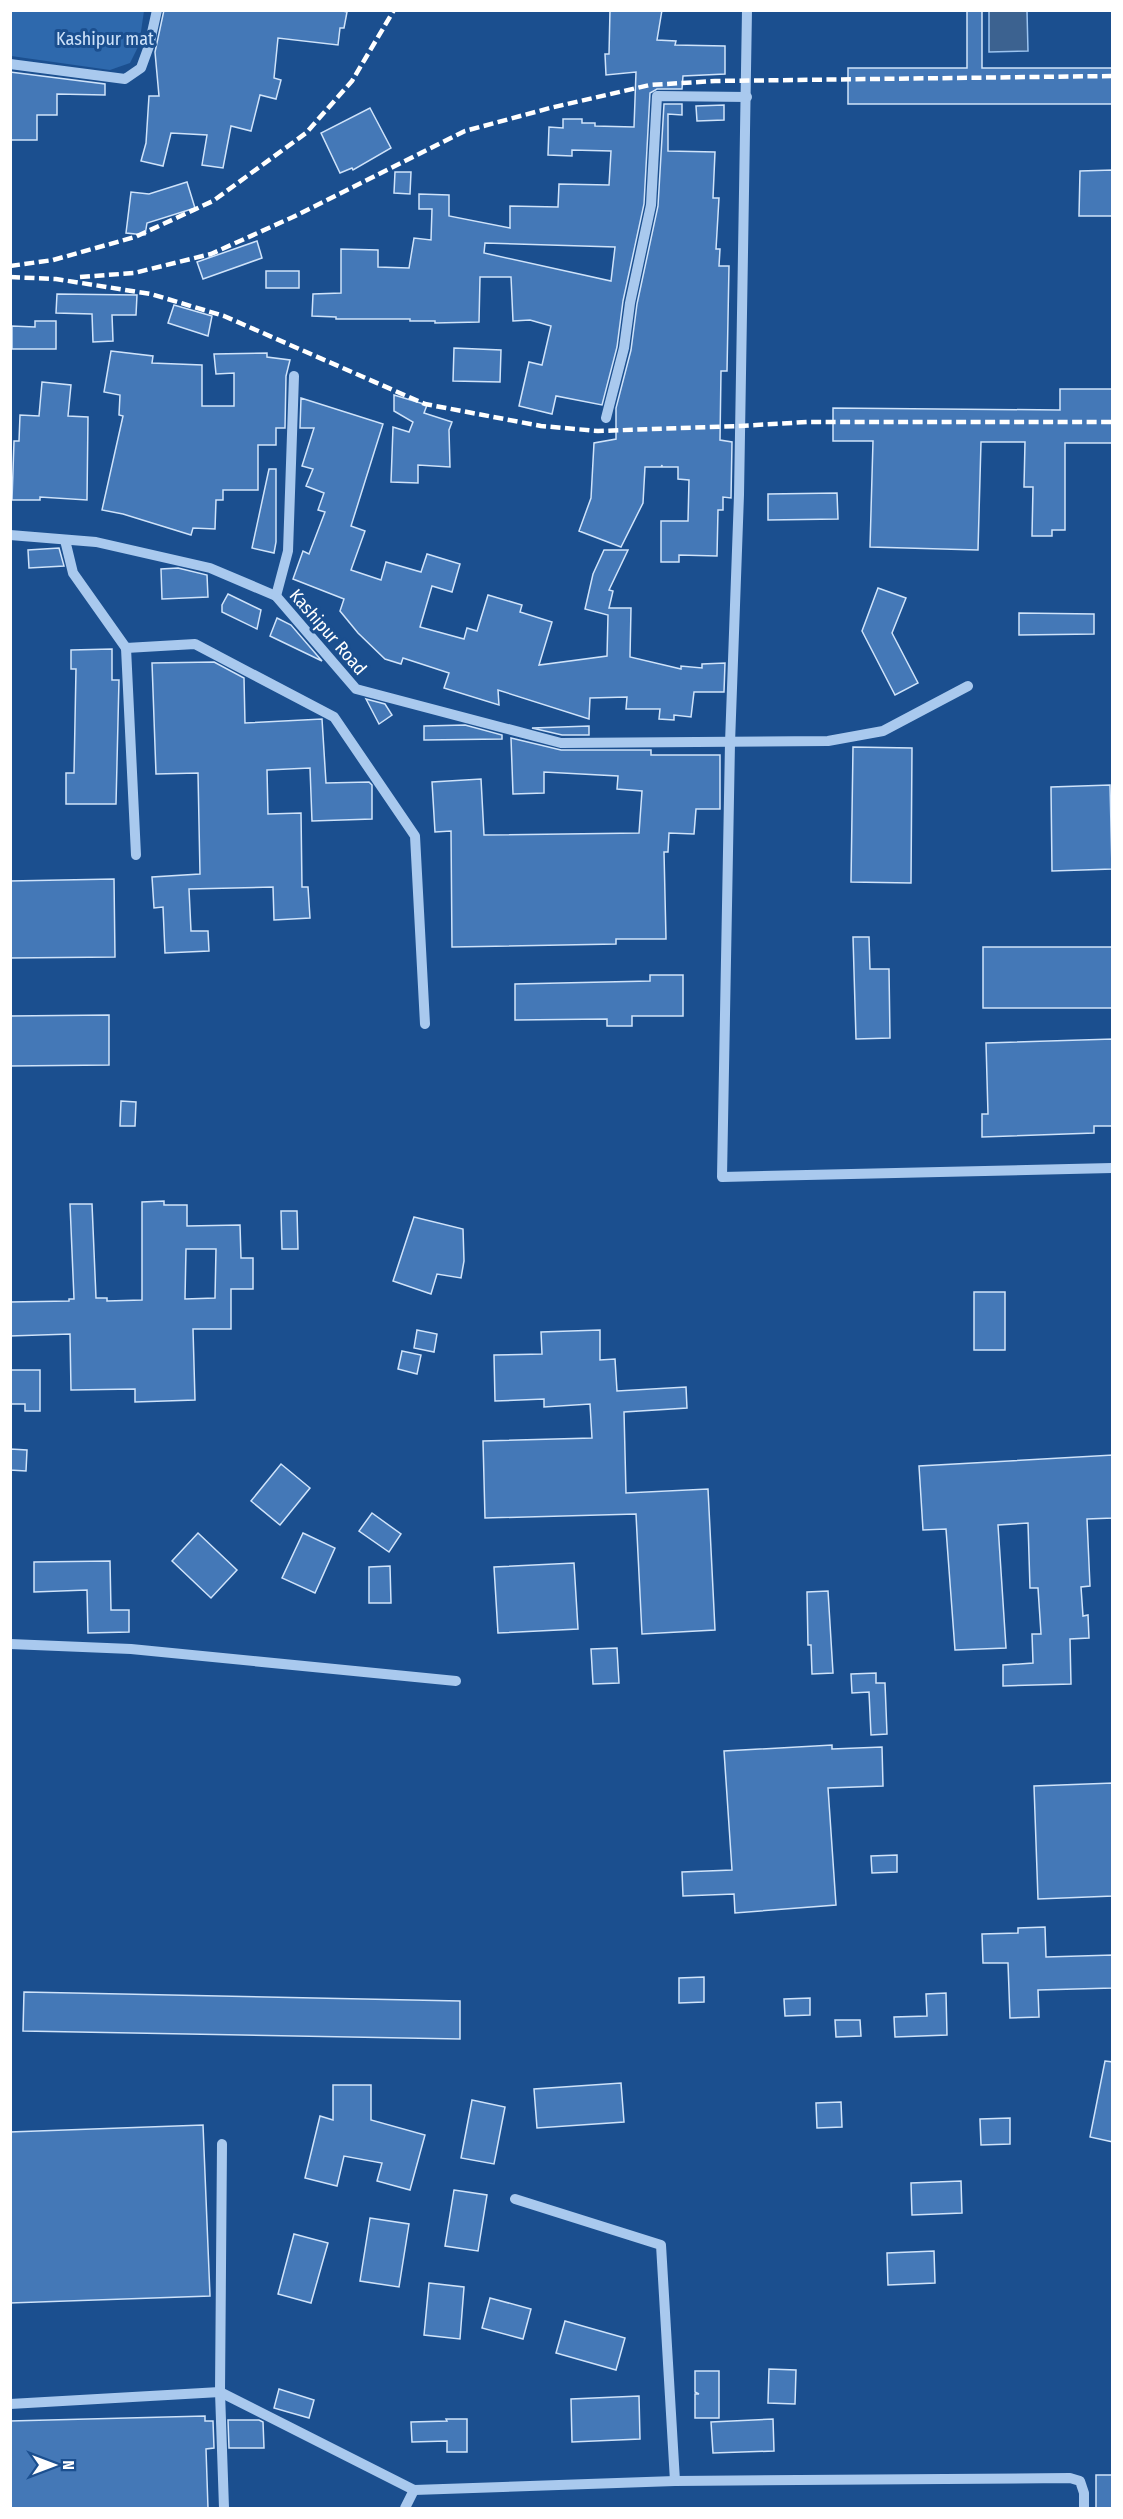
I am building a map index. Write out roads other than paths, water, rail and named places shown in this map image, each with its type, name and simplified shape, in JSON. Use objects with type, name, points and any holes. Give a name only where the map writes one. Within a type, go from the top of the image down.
[{"type":"street","points":[[10,64],[125,79],[141,68],[149,46],[157,10]]},
{"type":"street","points":[[747,10],[739,483],[730,743],[722,1177],[1113,1168]]},
{"type":"street","points":[[606,418],[624,348],[630,303],[651,205],[657,96],[747,97]]},
{"type":"street","points":[[276,596],[288,551],[294,376]]},
{"type":"street","name":"Kashipur Road","points":[[10,535],[96,542],[210,568],[276,596],[357,689],[561,744],[828,741],[883,731],[968,686]]},
{"type":"street","points":[[65,540],[73,573],[126,648],[136,855]]},
{"type":"street","points":[[126,648],[195,644],[334,717],[415,836],[425,1024]]},
{"type":"street","points":[[10,1644],[131,1649],[456,1681]]},
{"type":"street","points":[[222,2144],[220,2392],[224,2508]]},
{"type":"street","points":[[515,2199],[660,2245],[675,2481]]},
{"type":"street","points":[[10,2404],[220,2392],[414,2490],[675,2481],[1070,2478],[1080,2481],[1084,2493],[1084,2508]]},
{"type":"street","points":[[405,2508],[414,2490]]},
{"type":"railway","points":[[10,266],[53,260],[135,237],[213,201],[306,133],[352,81],[394,10]]},
{"type":"railway","points":[[80,277],[134,273],[211,254],[293,217],[465,131],[550,108],[650,85],[715,81],[1112,76]]},
{"type":"railway","points":[[10,277],[56,279],[151,294],[224,316],[425,404],[541,426],[598,431],[807,422],[1112,422]]},
{"type":"park label","name":"Kashipur mat","points":[[105,39]]}]
